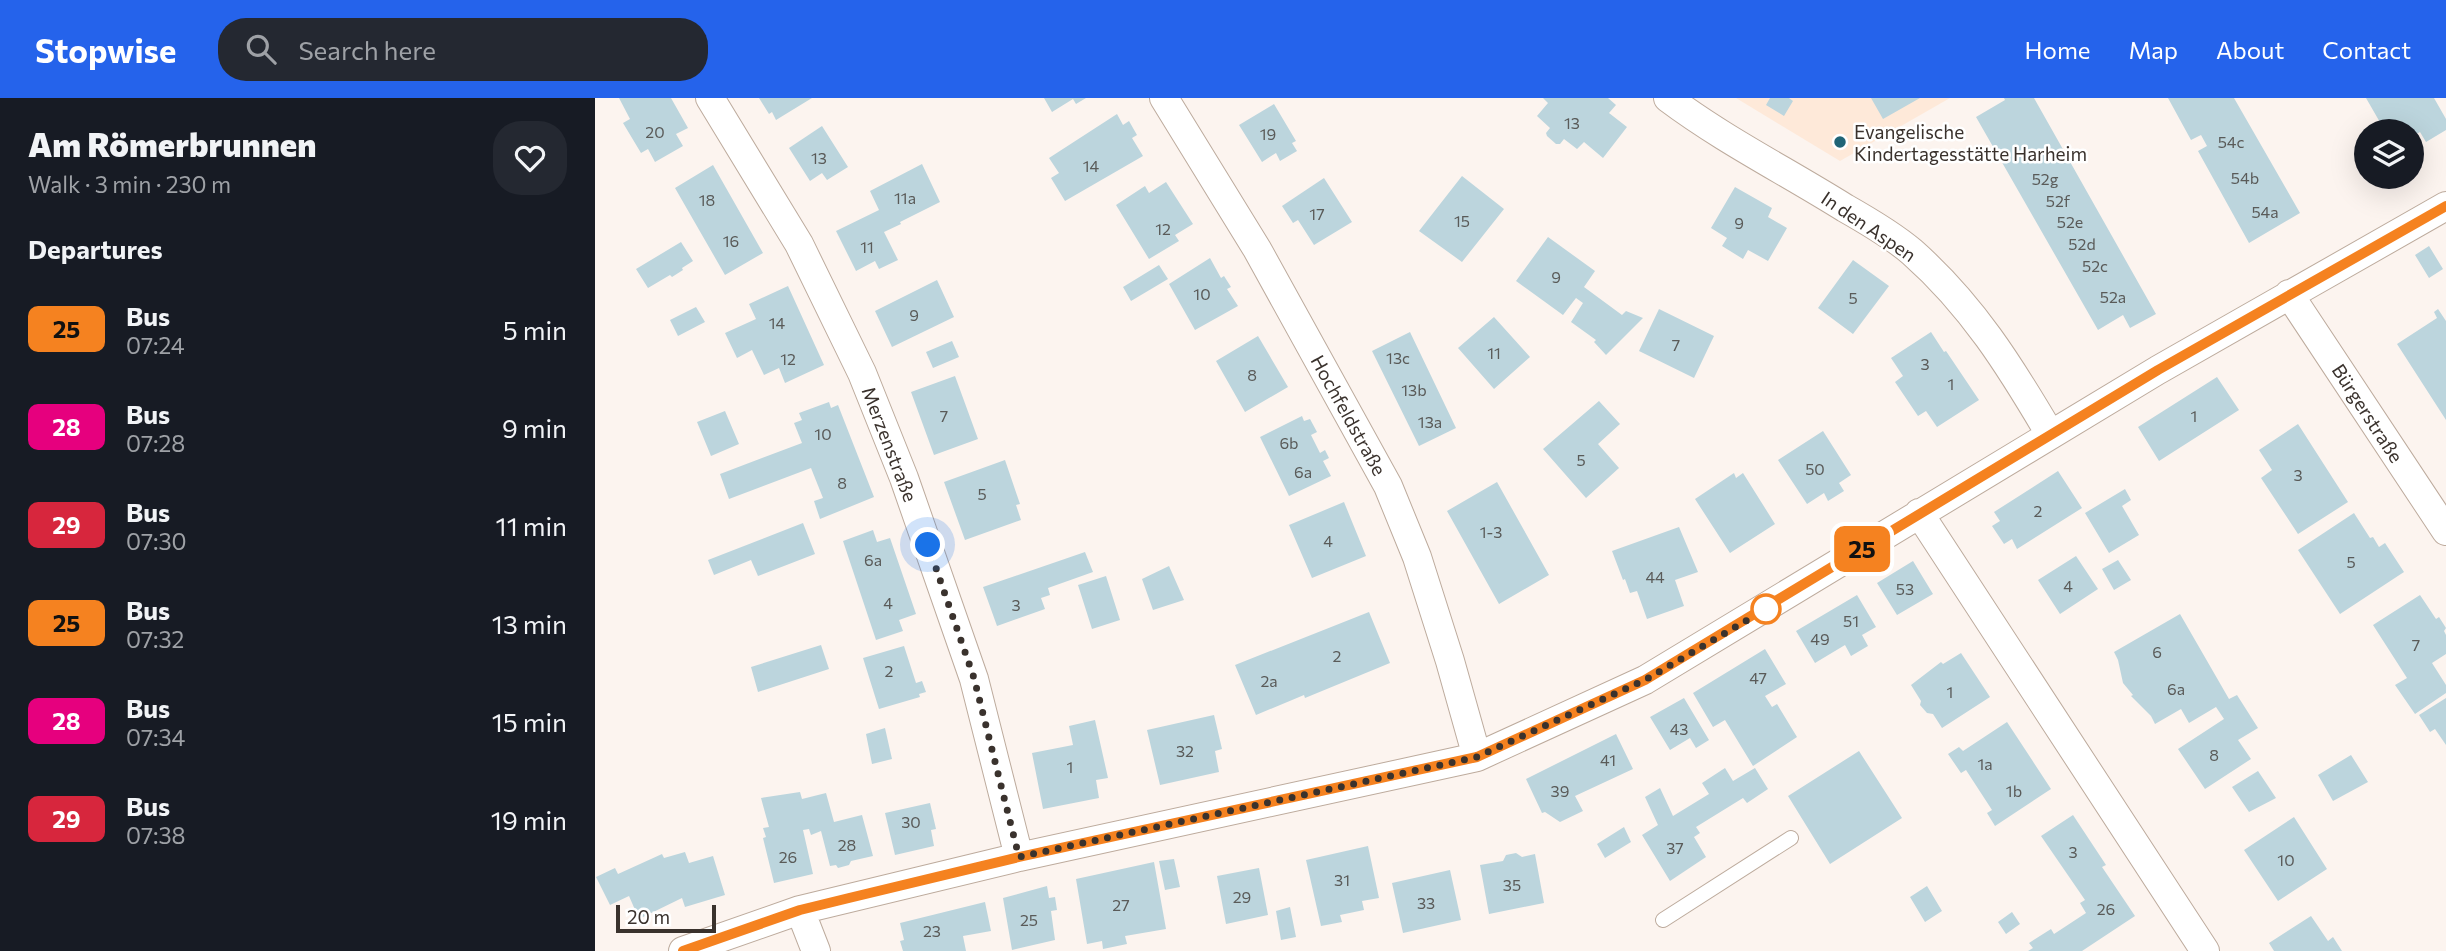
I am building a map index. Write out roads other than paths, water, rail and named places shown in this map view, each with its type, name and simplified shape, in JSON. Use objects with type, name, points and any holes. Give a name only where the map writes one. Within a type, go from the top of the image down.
[{"type":"street","name":"Merzenstraße","points":[[710,98],[799,244],[862,373],[904,478],[974,678],[1019,857]]},
{"type":"street","name":"Hochfeldstraße","points":[[1164,98],[1257,249],[1388,486],[1417,557],[1477,757]]},
{"type":"street","name":"In den Aspen","points":[[1668,98],[1709,128],[1809,185],[1910,251],[1973,316],[2002,354],[2050,434]]},
{"type":"street","points":[[692,949],[800,910],[1019,857],[1477,757],[1645,680],[1789,595],[2050,434],[2446,206]]},
{"type":"street","name":"Bürgerstraße","points":[[2289,294],[2446,531]]},
{"type":"street","points":[[1919,513],[2191,946]]},
{"type":"street","points":[[800,910],[816,951]]},
{"type":"lane","points":[[1663,920],[1791,838]]},
{"type":"place","name":"Evangelische Kindertagesstätte Harheim","points":[[1840,142]]}]
